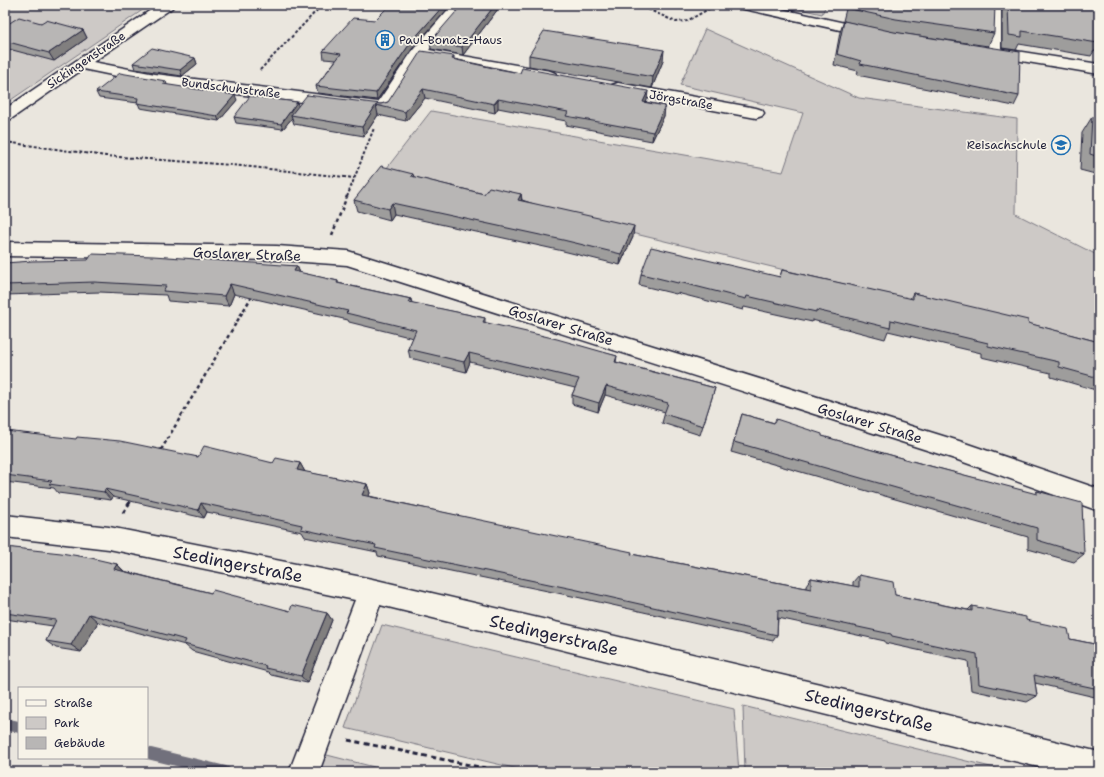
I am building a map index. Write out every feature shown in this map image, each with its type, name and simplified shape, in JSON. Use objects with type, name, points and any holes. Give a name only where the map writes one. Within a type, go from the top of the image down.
[{"type":"street","name":"Sickingenstraße","points":[[5,116],[167,5]]},
{"type":"street","points":[[383,107],[418,53],[460,5]]},
{"type":"street","points":[[744,5],[884,36]]},
{"type":"street","points":[[980,51],[1099,69]]},
{"type":"street","points":[[418,53],[567,79]]},
{"type":"street","name":"Bundschuhstraße","points":[[79,64],[155,79],[383,107]]},
{"type":"street","name":"Jörgstraße","points":[[607,86],[756,113]]},
{"type":"street","name":"Goslarer Straße","points":[[5,249],[277,253],[348,258],[959,451],[1099,500]]},
{"type":"street","name":"Stedingerstraße","points":[[5,526],[109,538],[372,592],[820,698],[1099,767]]},
{"type":"street","points":[[304,772],[372,592]]},
{"type":"lane","points":[[995,53],[996,5]]},
{"type":"path","points":[[240,90],[290,40],[322,5]]},
{"type":"path","points":[[639,5],[676,22],[687,21],[714,6],[719,5]]},
{"type":"path","points":[[336,226],[357,167],[383,107]]},
{"type":"path","points":[[5,142],[106,156],[232,165],[354,178]]},
{"type":"path","points":[[157,456],[277,253]]},
{"type":"path","points":[[109,538],[133,497]]},
{"type":"path","points":[[319,733],[504,772]]},
{"type":"green space","points":[[5,5],[150,5],[5,104]]},
{"type":"green space","points":[[782,5],[826,5],[822,14]]},
{"type":"green space","points":[[705,29],[859,98],[1017,119],[1016,214],[1099,256],[1099,346],[383,173],[431,111],[783,172],[803,113],[680,85]]},
{"type":"green space","points":[[382,625],[734,709],[739,772],[531,772],[345,728]]},
{"type":"green space","points":[[743,706],[1011,772],[745,772]]},
{"type":"green space","points":[[323,754],[394,772],[316,772]]},
{"type":"building","points":[[390,5],[444,5],[411,42],[376,93],[316,86],[341,54],[323,51],[353,18],[375,20]]},
{"type":"building","points":[[462,5],[495,5],[462,47],[430,42]]},
{"type":"building","points":[[847,5],[995,5],[994,33],[896,19],[846,8]]},
{"type":"building","points":[[1008,5],[1099,5],[1098,43],[1022,31],[1022,37],[1009,35]]},
{"type":"building","points":[[19,17],[41,23],[46,20],[83,30],[49,53],[5,41],[5,26]]},
{"type":"building","points":[[844,21],[894,32],[1020,52],[1019,96],[860,64],[861,61],[837,54]]},
{"type":"building","points":[[544,31],[664,50],[653,77],[529,55]]},
{"type":"building","points":[[152,48],[195,58],[180,70],[133,63]]},
{"type":"building","points":[[421,51],[454,56],[452,59],[520,73],[522,68],[648,91],[643,102],[665,106],[653,132],[566,116],[568,112],[498,99],[494,104],[423,89],[405,112],[376,105],[362,127],[291,115],[307,95],[381,104],[388,102]]},
{"type":"building","points":[[120,73],[166,81],[163,84],[235,95],[217,116],[137,103],[138,98],[96,92]]},
{"type":"building","points":[[250,96],[297,102],[281,124],[234,117]]},
{"type":"building","points":[[1092,117],[1099,119],[1099,157],[1090,154]]},
{"type":"building","points":[[381,166],[413,174],[411,176],[484,194],[489,187],[521,194],[518,200],[634,226],[621,254],[392,203],[388,209],[354,200]]},
{"type":"building","points":[[651,247],[780,277],[782,270],[913,299],[913,293],[1028,320],[1028,323],[1099,342],[1099,378],[1059,367],[1059,362],[988,346],[988,343],[891,320],[890,328],[816,310],[816,312],[747,296],[746,299],[641,274]]},
{"type":"building","points":[[92,254],[153,256],[297,266],[294,271],[338,281],[337,283],[411,299],[409,302],[485,318],[483,322],[557,339],[617,356],[615,362],[715,388],[703,426],[664,414],[668,403],[606,386],[599,403],[572,395],[579,379],[469,353],[464,362],[408,349],[416,330],[346,313],[348,311],[230,284],[224,296],[163,291],[166,286],[94,282],[5,285],[5,263],[88,260]]},
{"type":"building","points":[[742,414],[774,423],[776,419],[822,434],[822,436],[930,466],[1037,494],[1037,491],[1082,503],[1084,554],[1037,540],[1037,528],[734,442]]},
{"type":"building","points":[[5,431],[76,439],[77,437],[120,441],[198,457],[204,446],[273,463],[276,458],[300,463],[297,470],[367,484],[362,495],[632,552],[631,554],[811,589],[811,578],[859,587],[859,575],[893,582],[895,595],[972,611],[972,606],[1026,617],[1026,620],[1068,629],[1070,639],[1099,645],[1099,689],[1034,675],[1037,696],[979,684],[977,654],[892,636],[891,634],[778,610],[777,635],[573,589],[375,548],[376,545],[301,529],[302,525],[201,503],[198,510],[105,489],[104,492],[49,484],[52,481],[5,475]]},
{"type":"building","points":[[5,547],[91,558],[117,564],[114,569],[211,593],[213,590],[290,611],[292,605],[327,613],[301,676],[265,668],[266,666],[184,644],[186,640],[89,614],[71,645],[46,641],[56,620],[5,613]]},
{"type":"waterway","points":[[5,724],[18,727]]},
{"type":"waterway","points":[[148,753],[226,772]]},
{"type":"place","name":"Paul-Bonatz-Haus","points":[[385,40]]},
{"type":"place","name":"Reisachschule","points":[[1061,145]]}]
